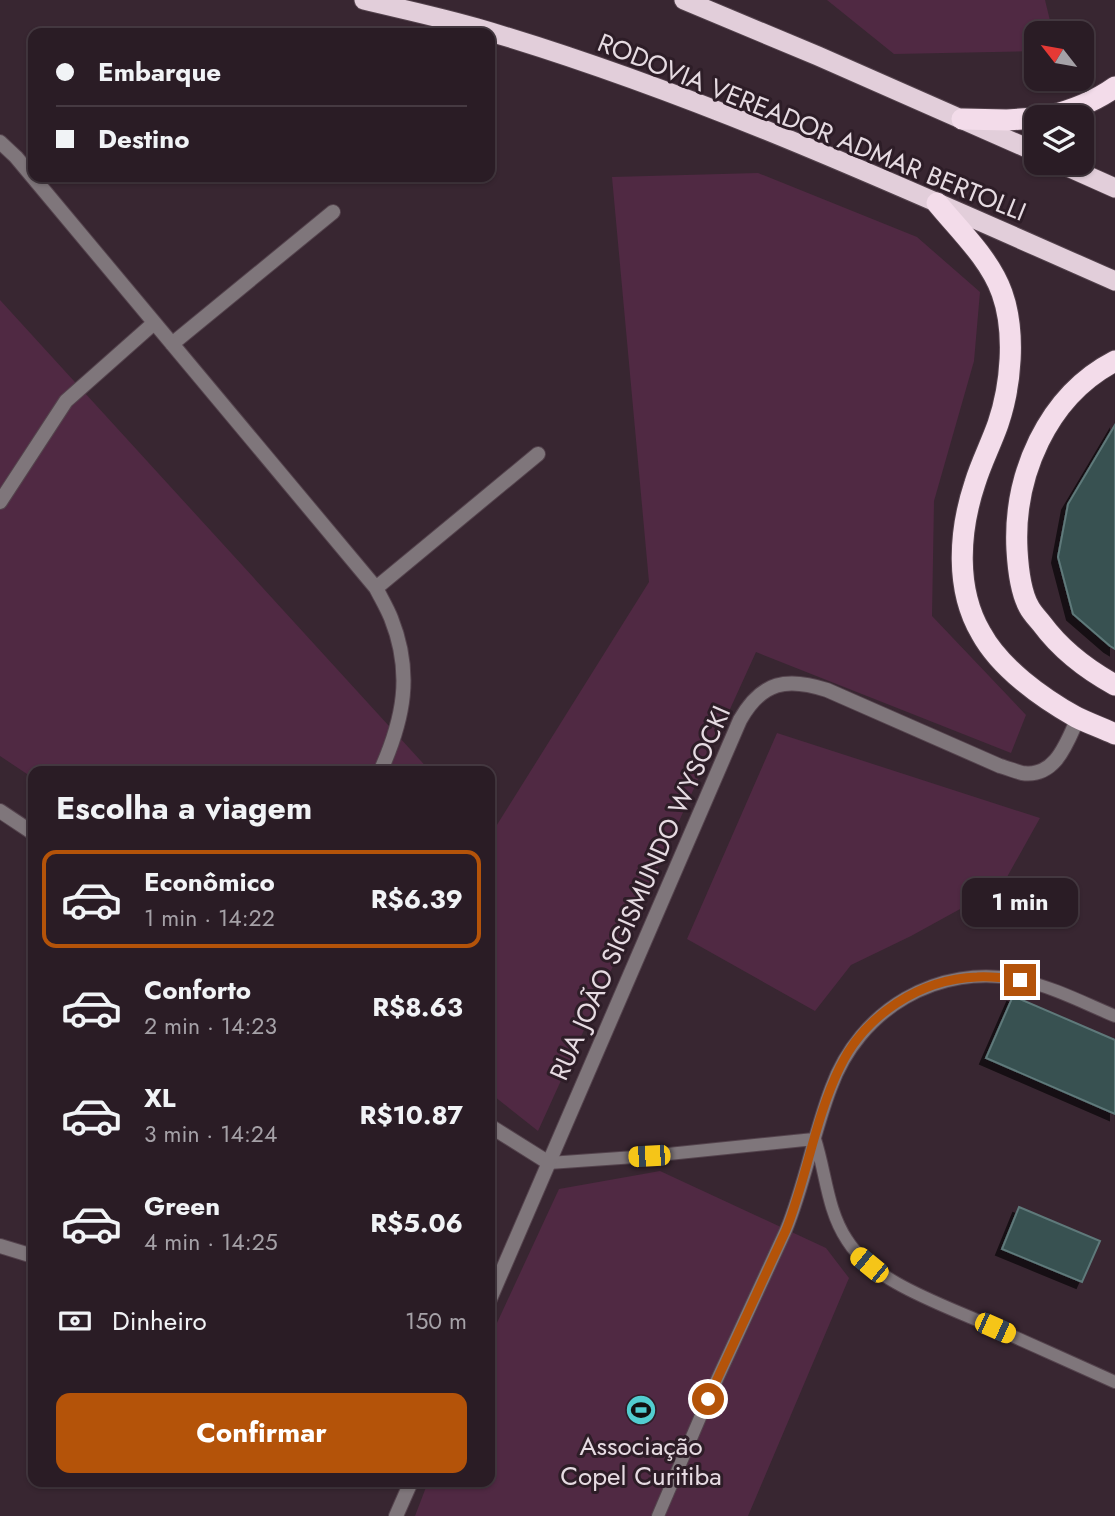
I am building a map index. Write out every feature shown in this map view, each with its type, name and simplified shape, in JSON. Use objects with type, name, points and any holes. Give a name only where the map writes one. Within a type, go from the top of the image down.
[{"type":"highway","name":"RODOVIA VEREADOR ADMAR BERTOLLI","points":[[364,0],[476,28]]},
{"type":"highway","points":[[684,0],[1024,147]]},
{"type":"highway","name":"RODOVIA VEREADOR ADMAR BERTOLLI","points":[[495,34],[617,75],[783,138],[1115,281]]},
{"type":"highway","points":[[1082,105],[1115,87]]},
{"type":"highway","points":[[962,119],[1024,119]]},
{"type":"highway","points":[[1086,175],[1115,188]]},
{"type":"highway","points":[[937,203],[989,266],[1003,293],[1009,325],[1010,360],[1005,398],[974,485],[964,525],[962,567],[968,603],[981,634],[1018,676],[1050,702],[1115,734]]},
{"type":"highway","points":[[1115,361],[1074,391],[1051,420],[1036,447],[1022,487],[1016,528],[1018,572],[1028,607],[1056,643],[1091,672],[1115,685]]},
{"type":"street","points":[[0,142],[28,171]]},
{"type":"street","points":[[37,182],[376,588],[391,617],[400,646],[404,681],[397,725],[383,766]]},
{"type":"street","points":[[172,344],[333,212]]},
{"type":"street","points":[[0,502],[66,401],[154,323]]},
{"type":"street","points":[[376,588],[538,454]]},
{"type":"street","name":"RUA JOÃO SIGISMUNDO WYSOCKI","points":[[495,1287],[740,720],[758,695],[771,687],[788,683],[809,684],[1000,766],[1024,773],[1040,772],[1054,764],[1065,748],[1078,718]]},
{"type":"street","points":[[0,811],[28,830]]},
{"type":"street","points":[[495,1129],[548,1163]]},
{"type":"street","points":[[0,1246],[28,1254]]},
{"type":"street","points":[[396,1516],[409,1487]]},
{"type":"lane","points":[[658,1516],[708,1399],[786,1230],[841,1064],[871,1023],[891,1006],[913,993],[954,979],[976,977],[1020,980],[1115,1016]]},
{"type":"lane","points":[[548,1163],[649,1156],[814,1139]]},
{"type":"lane","points":[[814,1139],[825,1172],[834,1215],[858,1256],[881,1274],[922,1296],[1115,1382]]},
{"type":"shaded area","points":[[827,0],[1045,0],[1050,21],[1024,21],[1024,51],[894,54]]},
{"type":"shaded area","points":[[758,173],[917,237],[980,292],[974,361],[934,501],[932,616],[1026,715],[1011,753],[756,652],[538,1131],[495,1097],[495,828],[649,582],[612,177]]},
{"type":"shaded area","points":[[0,300],[426,766],[28,766],[28,775],[0,756]]},
{"type":"shaded area","points":[[777,733],[1040,818],[1002,886],[911,936],[851,965],[815,1011],[687,939]]},
{"type":"shaded area","name":"Associação Copel Curitiba","points":[[660,1171],[826,1248],[849,1278],[748,1516],[415,1516],[426,1487],[495,1487],[495,1327],[559,1189]]},
{"type":"building","points":[[1115,425],[1115,649],[1073,614],[1058,557],[1068,504]]},
{"type":"building","points":[[1013,996],[1115,1040],[1115,1114],[986,1058]]},
{"type":"building","points":[[1019,1207],[1100,1241],[1082,1282],[1002,1249]]},
{"type":"place","name":"Associação Copel Curitiba","points":[[641,1410]]},
{"type":"route","points":[[708,1399],[786,1230],[831,1088],[841,1064],[855,1042],[871,1023],[891,1006],[933,985],[976,977],[1020,980]]}]
